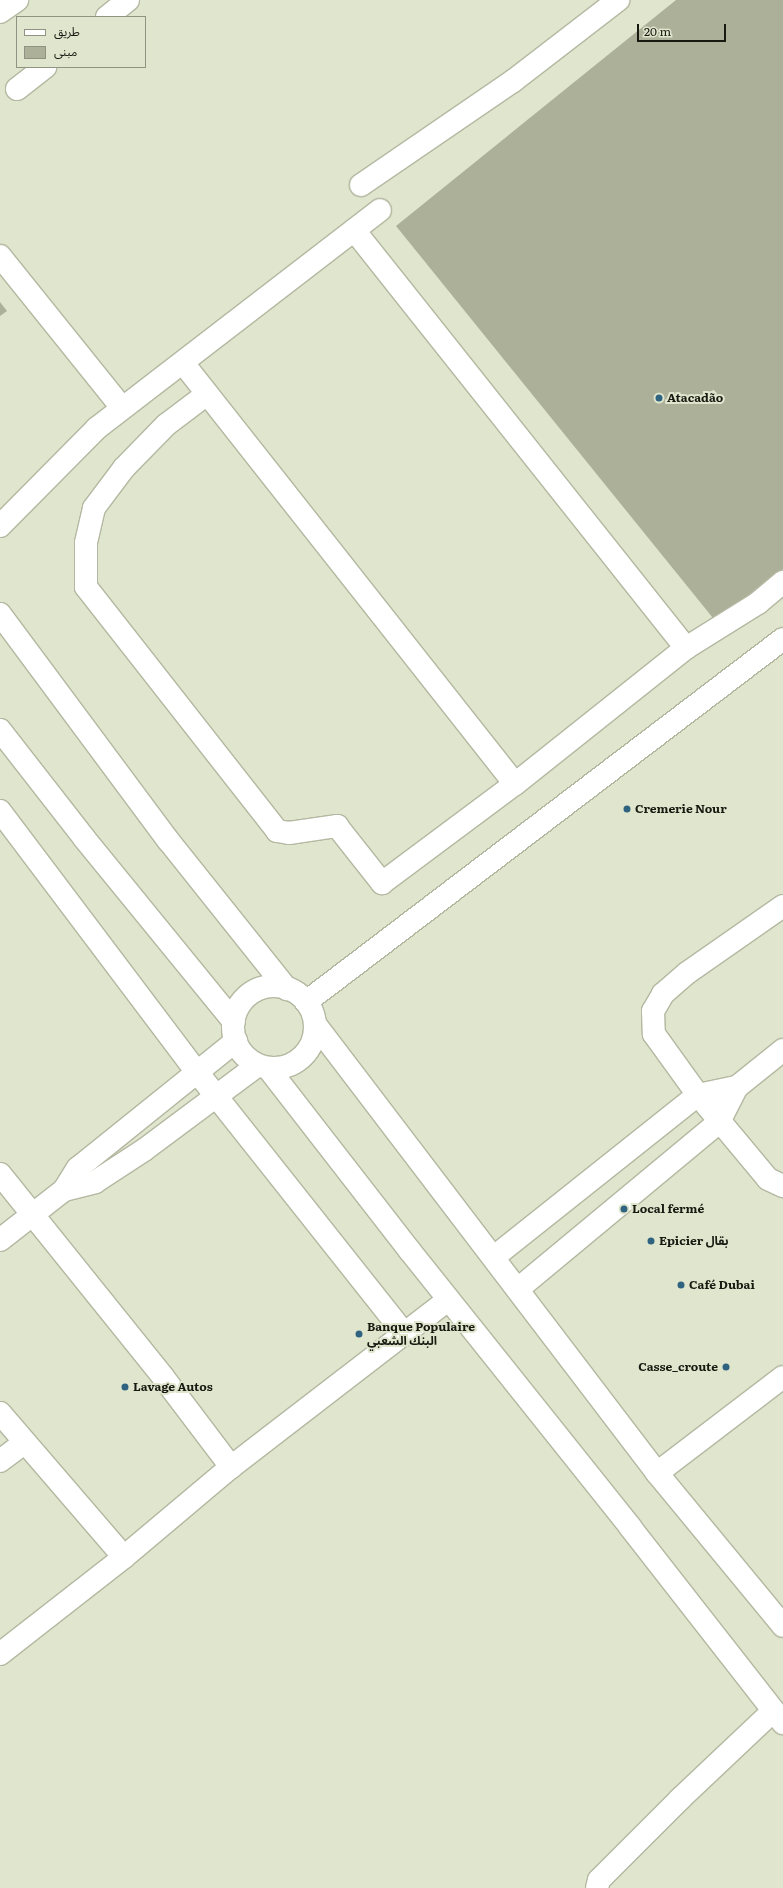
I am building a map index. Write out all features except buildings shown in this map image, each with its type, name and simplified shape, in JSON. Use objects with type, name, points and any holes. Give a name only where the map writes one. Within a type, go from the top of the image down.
[{"type":"street","points":[[0,12],[17,0]]},
{"type":"street","points":[[108,16],[128,0]]},
{"type":"street","points":[[360,185],[512,81],[618,0]]},
{"type":"street","points":[[17,89],[44,68]]},
{"type":"street","points":[[0,526],[97,428],[380,210]]},
{"type":"street","points":[[354,230],[686,648]]},
{"type":"street","points":[[0,256],[122,408]]},
{"type":"street","points":[[183,363],[515,784]]},
{"type":"street","points":[[207,394],[166,424],[124,468],[94,508],[86,543],[86,587],[277,831],[289,832],[337,826],[382,883],[515,784],[686,648],[758,603],[783,582]]},
{"type":"street","points":[[0,614],[168,840],[288,989]]},
{"type":"street","points":[[306,1002],[783,639]]},
{"type":"street","points":[[0,730],[235,1032],[244,1056],[263,1066],[630,1527],[778,1717],[680,1799],[599,1880],[596,1888]]},
{"type":"street","points":[[0,811],[197,1072],[405,1334]]},
{"type":"street","points":[[783,906],[687,973],[664,994],[653,1011],[654,1034],[698,1095],[768,1179],[783,1186]]},
{"type":"street","points":[[0,1240],[64,1190],[78,1168],[197,1072],[235,1032],[240,1005],[253,992],[270,987],[288,989],[298,994],[306,1002],[312,1012],[315,1024],[494,1257],[657,1473],[783,1626]]},
{"type":"street","points":[[64,1190],[95,1182],[144,1150],[217,1097],[263,1066],[286,1066],[302,1057],[312,1042],[315,1024]]},
{"type":"street","points":[[518,1289],[719,1122],[737,1087],[783,1050]]},
{"type":"street","points":[[494,1257],[698,1095],[737,1087]]},
{"type":"street","points":[[0,1174],[163,1377],[231,1467]]},
{"type":"street","points":[[0,1654],[124,1557],[231,1467],[448,1300]]},
{"type":"street","points":[[657,1473],[783,1377]]},
{"type":"street","points":[[0,1413],[124,1557]]},
{"type":"street","points":[[0,1461],[25,1442]]},
{"type":"place","name":"Atacadão","points":[[659,398]]},
{"type":"place","name":"Cremerie Nour","points":[[627,809]]},
{"type":"place","name":"Local fermé","points":[[624,1209]]},
{"type":"place","name":"Epicier بقال","points":[[651,1241]]},
{"type":"place","name":"Café Dubai","points":[[681,1285]]},
{"type":"place","name":"Banque Populaire البنك الشعبي","points":[[359,1334]]},
{"type":"place","name":"Casse_croute","points":[[726,1367]]},
{"type":"place","name":"Lavage Autos","points":[[125,1387]]}]
